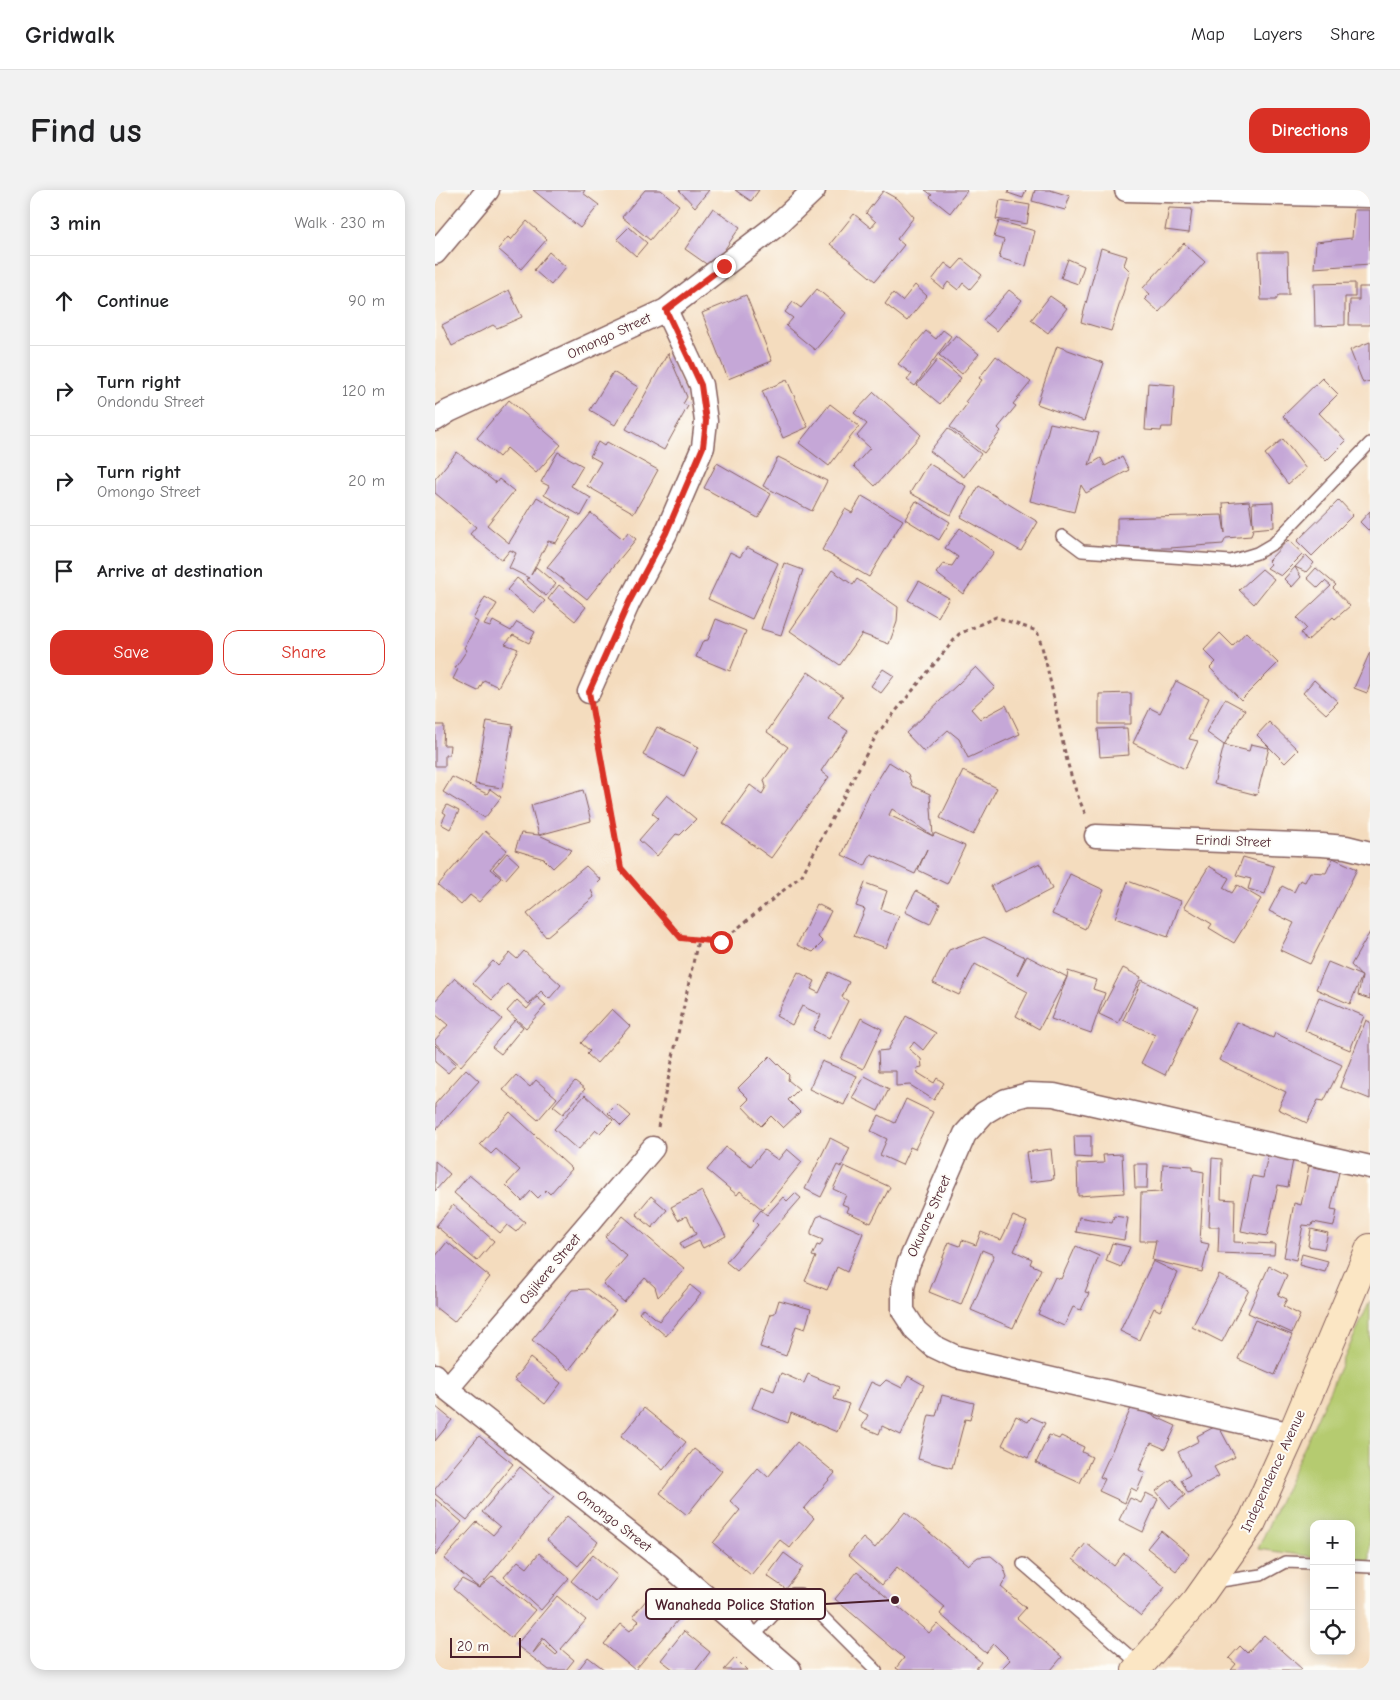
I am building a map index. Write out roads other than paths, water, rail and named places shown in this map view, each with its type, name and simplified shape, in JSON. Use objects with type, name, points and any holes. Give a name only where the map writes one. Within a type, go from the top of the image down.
[{"type":"main road","name":"Independence Avenue","points":[[1138,1668],[1197,1600],[1252,1522],[1292,1434],[1370,1248]]},
{"type":"street","points":[[435,253],[488,190]]},
{"type":"street","name":"Omongo Street","points":[[435,420],[449,411],[666,310],[777,225],[814,190]]},
{"type":"street","points":[[1126,190],[1370,196]]},
{"type":"street","points":[[589,692],[629,602],[666,533],[703,447],[706,421],[701,385],[666,310]]},
{"type":"street","name":"Erindi Street","points":[[1096,836],[1322,845],[1346,847],[1370,853]]},
{"type":"street","name":"Okuvare Street","points":[[1292,1434],[956,1357],[933,1346],[916,1332],[903,1311],[903,1288],[908,1265],[965,1134],[985,1113],[1006,1100],[1028,1094],[1054,1095],[1370,1167]]},
{"type":"street","name":"Osjikere Street","points":[[441,1382],[653,1148]]},
{"type":"street","name":"Omongo Street","points":[[441,1382],[668,1564],[790,1670]]},
{"type":"lane","points":[[1062,536],[1082,551],[1231,561],[1244,558],[1273,543],[1370,443]]},
{"type":"lane","points":[[1209,1583],[1261,1575],[1285,1562],[1310,1563]]},
{"type":"lane","points":[[1023,1564],[1138,1668]]},
{"type":"lane","points":[[1355,1566],[1370,1567]]},
{"type":"lane","points":[[753,1637],[793,1594],[800,1594],[876,1670]]},
{"type":"place","name":"Wanaheda Police Station","points":[[895,1600]]}]
